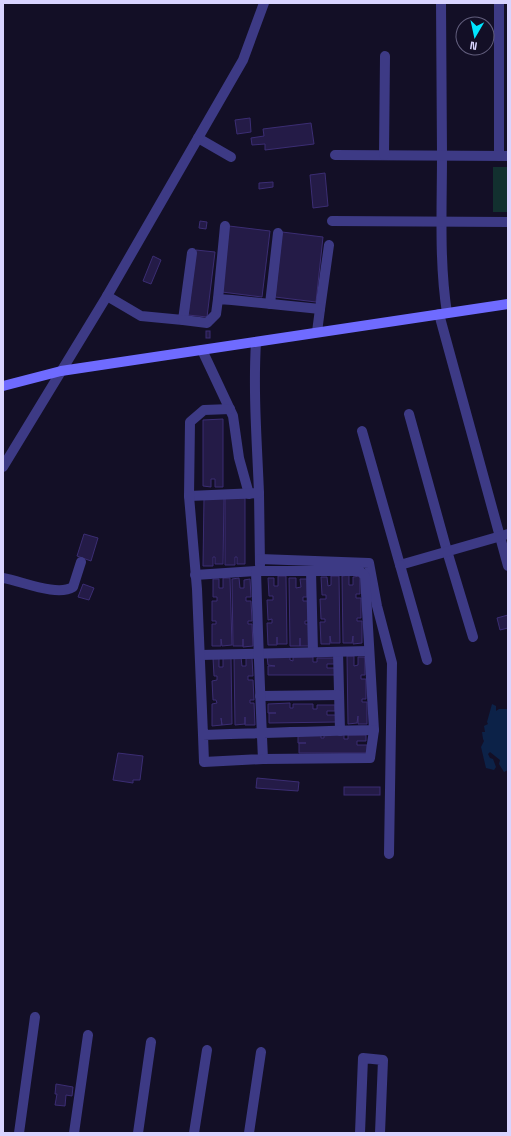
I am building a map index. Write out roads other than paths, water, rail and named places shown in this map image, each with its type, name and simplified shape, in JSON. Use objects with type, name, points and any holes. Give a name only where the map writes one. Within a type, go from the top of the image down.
[{"type":"main road","points":[[3,386],[61,371],[508,304]]},
{"type":"street","points":[[3,467],[107,296],[243,60],[264,3]]},
{"type":"street","points":[[441,3],[441,222],[443,313],[504,535],[508,566]]},
{"type":"street","points":[[335,155],[504,156],[499,3]]},
{"type":"street","points":[[384,155],[385,56]]},
{"type":"street","points":[[198,138],[232,158]]},
{"type":"street","points":[[332,221],[508,222]]},
{"type":"street","points":[[107,296],[141,316],[207,323],[216,314],[226,226]]},
{"type":"street","points":[[270,304],[278,233]]},
{"type":"street","points":[[317,332],[329,245]]},
{"type":"street","points":[[183,320],[192,253]]},
{"type":"street","points":[[218,299],[320,309]]},
{"type":"street","points":[[256,342],[254,366],[254,494],[260,559],[258,571],[259,653],[263,759]]},
{"type":"street","points":[[202,350],[233,416],[239,458],[254,494]]},
{"type":"street","points":[[195,575],[258,571],[360,571],[365,576],[374,730],[370,758],[263,759],[204,762],[200,655],[189,496],[190,422],[204,410],[230,410]]},
{"type":"street","points":[[410,414],[447,551],[473,638]]},
{"type":"street","points":[[362,431],[427,660]]},
{"type":"street","points":[[189,496],[254,494]]},
{"type":"street","points":[[400,565],[504,535]]},
{"type":"street","points":[[260,559],[368,563],[377,606],[392,663],[389,854]]},
{"type":"street","points":[[3,578],[57,591],[69,590],[73,587],[81,562]]},
{"type":"street","points":[[311,571],[313,652]]},
{"type":"street","points":[[200,655],[369,651]]},
{"type":"street","points":[[338,652],[340,731]]},
{"type":"street","points":[[260,696],[339,695]]},
{"type":"street","points":[[203,735],[374,730]]},
{"type":"street","points":[[19,1133],[35,1017]]},
{"type":"street","points":[[74,1133],[88,1035]]},
{"type":"street","points":[[138,1133],[151,1042]]},
{"type":"street","points":[[194,1133],[207,1050]]},
{"type":"street","points":[[249,1133],[261,1052]]},
{"type":"street","points":[[360,1133],[363,1058],[383,1060],[380,1133]]},
{"type":"water","points":[[492,704],[496,706],[496,711],[499,709],[508,709],[508,770],[504,772],[499,764],[500,760],[490,752],[488,754],[490,758],[493,759],[496,767],[494,770],[486,768],[481,747],[484,741],[482,732],[485,732],[484,726],[488,724],[487,722]]}]
